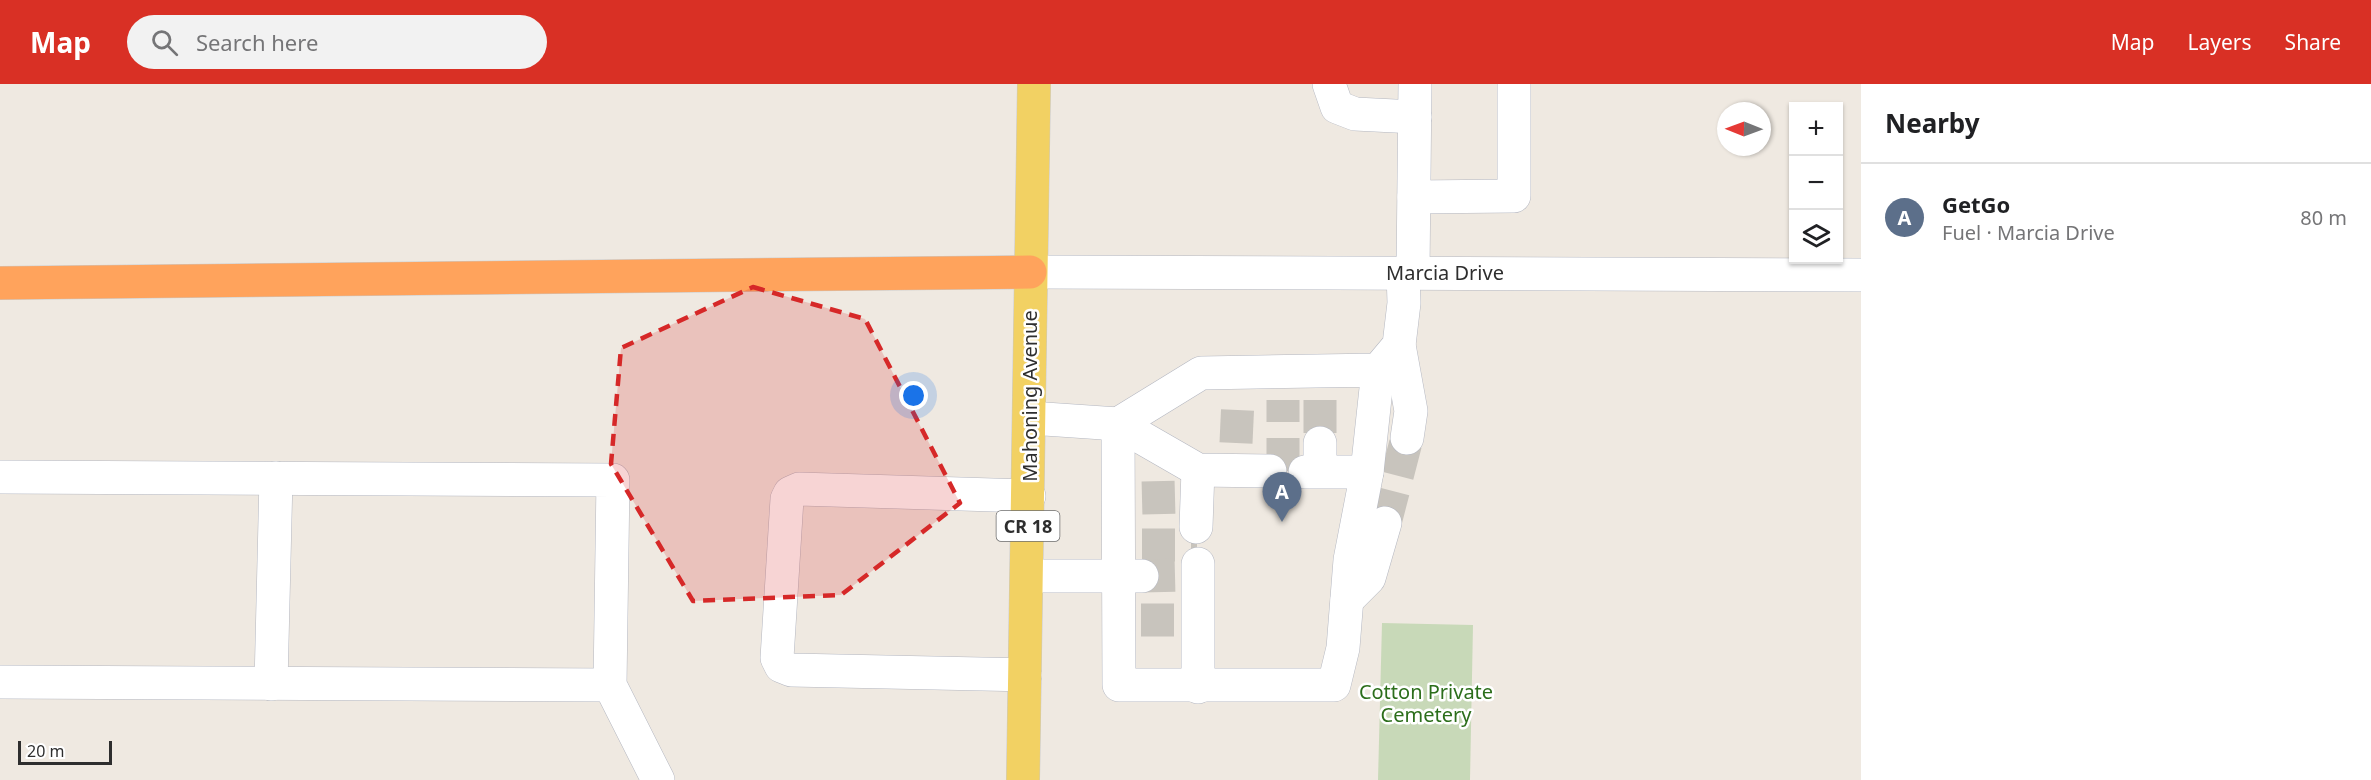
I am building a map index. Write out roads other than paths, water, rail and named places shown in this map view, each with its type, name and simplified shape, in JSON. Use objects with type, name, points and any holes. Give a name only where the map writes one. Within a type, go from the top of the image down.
[{"type":"highway","points":[[0,284],[1030,272]]},
{"type":"main road","name":"Mahoning Avenue","points":[[1023,780],[1034,84]]},
{"type":"street","points":[[1329,84],[1337,107],[1355,114],[1415,117]]},
{"type":"street","points":[[1407,438],[1411,411],[1399,345],[1414,197],[1415,84]]},
{"type":"street","points":[[1414,197],[1514,196],[1514,84]]},
{"type":"street","name":"Marcia Drive","points":[[1030,272],[1861,275]]},
{"type":"street","points":[[1118,424],[1130,497],[1130,619],[1119,685],[1197,687],[1334,685],[1343,648],[1350,560],[1367,472],[1378,370],[1399,345]]},
{"type":"street","points":[[1030,418],[1118,424],[1201,373],[1238,386],[1319,386],[1378,370]]},
{"type":"street","points":[[1118,424],[1193,498],[1235,457],[1270,471]]},
{"type":"street","points":[[1315,462],[1367,472]]},
{"type":"street","points":[[0,477],[613,480],[610,685],[658,780]]},
{"type":"street","points":[[271,684],[276,478]]},
{"type":"street","points":[[1025,675],[791,670],[781,666],[777,658],[787,499],[790,493],[799,489],[1029,496]]},
{"type":"street","points":[[1347,600],[1369,578],[1385,523]]},
{"type":"street","points":[[1027,576],[1130,560]]},
{"type":"street","points":[[1192,571],[1189,619],[1197,687]]},
{"type":"street","points":[[0,682],[610,685]]},
{"type":"tunnel","points":[[1236,443],[1238,399]]},
{"type":"tunnel","points":[[1283,400],[1283,471]]},
{"type":"tunnel","points":[[1320,400],[1320,443]]},
{"type":"tunnel","points":[[1385,523],[1407,438]]},
{"type":"tunnel","points":[[1142,498],[1182,497]]},
{"type":"tunnel","points":[[1142,545],[1197,545]]},
{"type":"tunnel","points":[[1142,576],[1182,575]]},
{"type":"tunnel","points":[[1141,620],[1181,620]]},
{"type":"place","name":"GetGo","points":[[1282,522]]},
{"type":"park label","name":"Cotton Private Cemetery","points":[[1426,702]]}]
